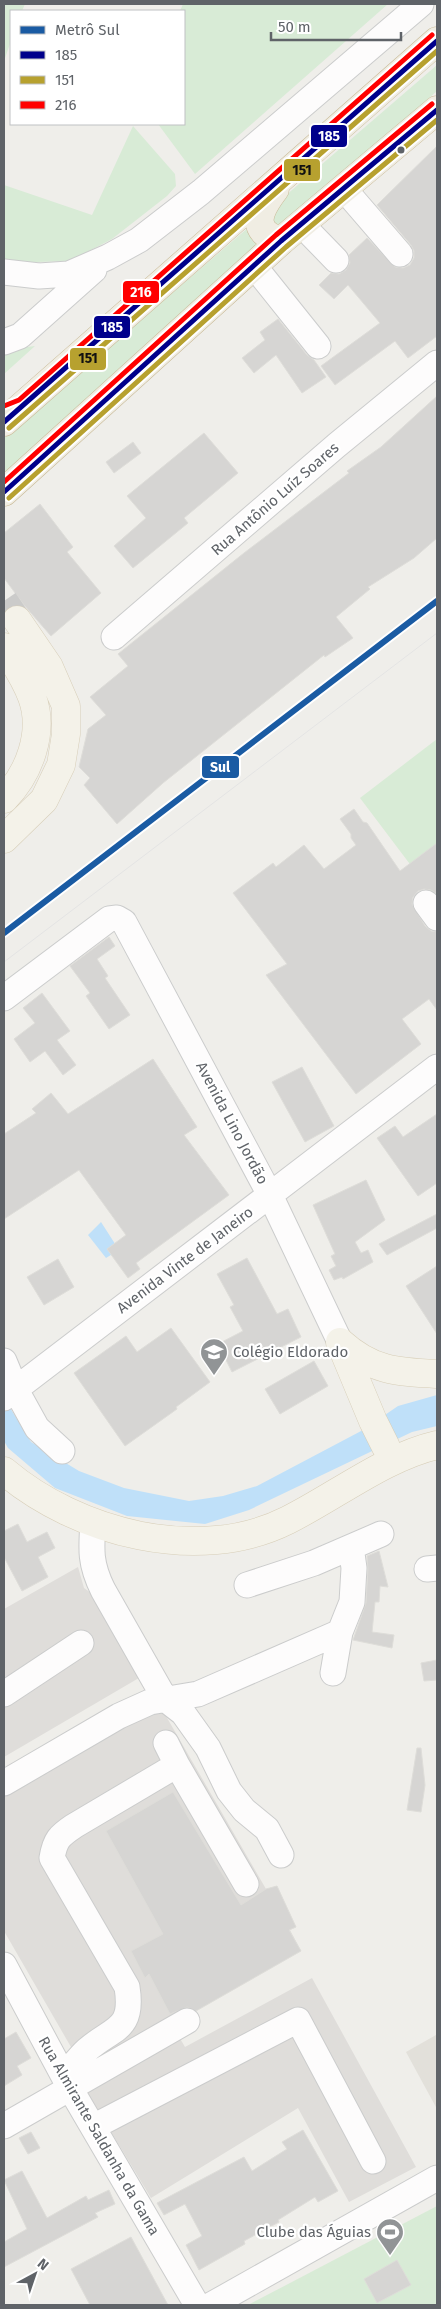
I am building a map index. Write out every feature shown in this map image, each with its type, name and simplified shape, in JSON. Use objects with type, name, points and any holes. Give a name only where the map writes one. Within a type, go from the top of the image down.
[{"type":"highway","points":[[10,414],[437,41]]},
{"type":"highway","points":[[4,492],[291,232],[437,110]]},
{"type":"highway","points":[[284,175],[270,195],[259,220],[260,229],[265,235],[291,232]]},
{"type":"main road","points":[[4,839],[44,800],[61,765],[66,734],[66,706],[49,667],[17,620]]},
{"type":"main road","points":[[4,647],[22,673],[33,699],[36,725],[32,756],[21,778],[4,799]]},
{"type":"main road","points":[[340,1342],[363,1360],[376,1366],[402,1372],[437,1374]]},
{"type":"main road","name":"Avenida Lino Jordão","points":[[340,1342],[373,1421],[390,1454]]},
{"type":"main road","points":[[4,1471],[26,1490],[57,1508],[93,1522],[148,1538],[215,1541],[252,1535],[286,1521],[325,1501],[370,1472],[390,1454],[437,1445]]},
{"type":"street","points":[[4,272],[39,276],[69,274],[108,257],[139,240],[201,192],[420,4]]},
{"type":"street","points":[[344,189],[400,254]]},
{"type":"street","points":[[291,232],[336,260]]},
{"type":"street","points":[[4,342],[20,336],[108,257]]},
{"type":"street","points":[[254,266],[318,346]]},
{"type":"street","name":"Rua Antônio Luíz Soares","points":[[114,637],[337,445],[437,362]]},
{"type":"street","name":"Avenida Lino Jordão","points":[[4,998],[109,919],[117,918],[124,922],[270,1195],[340,1342]]},
{"type":"street","name":"Avenida Vinte de Janeiro","points":[[10,1394],[437,1067]]},
{"type":"street","points":[[4,1361],[10,1394],[36,1428],[62,1451]]},
{"type":"street","points":[[93,1522],[91,1555],[95,1574],[165,1699],[183,1712],[208,1748],[229,1791],[244,1810],[267,1828],[281,1855]]},
{"type":"street","points":[[247,1585],[314,1563],[381,1534]]},
{"type":"street","points":[[333,1673],[340,1632],[352,1602],[354,1568],[351,1547]]},
{"type":"street","points":[[4,1783],[119,1716],[150,1702],[198,1694],[340,1632]]},
{"type":"street","points":[[4,1694],[81,1643]]},
{"type":"street","points":[[166,1743],[246,1884]]},
{"type":"street","points":[[67,2082],[86,2051],[119,2029],[125,2019],[129,1999],[127,1987],[52,1858],[54,1844],[62,1834],[74,1826],[177,1765]]},
{"type":"street","name":"Rua Almirante Saldanha da Gama","points":[[4,1965],[67,2082],[197,2305]]},
{"type":"street","points":[[93,2127],[298,2020],[373,2161]]},
{"type":"street","points":[[4,2126],[67,2082],[187,2021]]},
{"type":"street","points":[[211,2305],[437,2178]]},
{"type":"shaded area","points":[[78,1567],[84,1588],[105,1603],[144,1675],[4,1757],[4,1609]]},
{"type":"shaded area","points":[[159,1704],[266,1889],[277,1886],[296,1927],[290,1930],[301,1951],[86,2073],[4,1931],[4,1788]]},
{"type":"shaded area","points":[[312,1978],[416,2167],[349,2202],[298,2108],[151,2198],[84,2087],[178,2035],[185,2047]]},
{"type":"shaded area","points":[[436,2035],[437,2037],[437,2109],[406,2052]]},
{"type":"green space","points":[[4,4],[25,4],[22,10],[10,10],[10,44],[4,61]]},
{"type":"green space","points":[[183,4],[388,4],[195,174],[159,125],[185,125],[185,10],[180,10]]},
{"type":"green space","points":[[437,65],[437,91],[4,478],[4,438]]},
{"type":"green space","points":[[133,126],[175,174],[176,186],[167,196],[112,239],[70,261],[4,263],[4,185],[92,215]]},
{"type":"green space","points":[[35,346],[4,374],[4,354],[19,348]]},
{"type":"green space","points":[[437,739],[437,900],[360,798]]},
{"type":"green space","name":"Clube das Águias","points":[[437,2206],[437,2305],[248,2305]]},
{"type":"water","points":[[101,1222],[119,1250],[106,1258],[88,1235]]},
{"type":"water","points":[[437,1395],[437,1426],[412,1432],[249,1510],[205,1524],[127,1516],[55,1488],[8,1448],[4,1441],[4,1398],[31,1442],[79,1471],[124,1488],[189,1501],[223,1496],[257,1486],[363,1430],[398,1406]]},
{"type":"building","points":[[437,146],[437,336],[408,358],[395,341],[335,385],[321,366],[380,323],[348,285],[334,299],[319,285],[331,273],[339,274],[346,270],[350,263],[349,255],[367,238],[395,267],[403,268],[410,265],[414,258],[414,251],[411,245],[377,205]]},
{"type":"building","points":[[278,319],[307,355],[314,360],[326,377],[302,393],[276,355],[254,373],[242,358],[265,340],[260,332]]},
{"type":"building","points":[[437,396],[437,538],[414,558],[368,587],[370,589],[336,617],[353,638],[325,657],[324,655],[163,783],[117,824],[84,785],[90,778],[79,767],[88,729],[106,715],[90,697],[128,666],[118,654],[244,553],[349,473],[347,471],[381,447]]},
{"type":"building","points":[[204,433],[238,473],[184,518],[188,523],[133,568],[114,546],[146,518],[127,496]]},
{"type":"building","points":[[133,442],[141,453],[114,473],[106,462]]},
{"type":"building","points":[[40,504],[73,547],[67,552],[101,593],[51,636],[4,578],[4,533]]},
{"type":"building","points":[[354,809],[363,822],[367,823],[400,871],[437,843],[437,894],[431,890],[424,889],[418,891],[413,897],[412,904],[425,926],[431,931],[437,932],[437,1010],[429,999],[402,1019],[421,1044],[356,1094],[266,975],[287,964],[233,893],[273,863],[276,867],[304,845],[324,869],[356,845],[351,838],[351,834],[340,819]]},
{"type":"building","points":[[109,937],[115,946],[97,959],[108,976],[105,978],[130,1015],[109,1029],[86,996],[90,993],[70,966]]},
{"type":"building","points":[[42,993],[70,1031],[57,1040],[76,1065],[63,1075],[45,1051],[30,1062],[14,1039],[35,1023],[23,1008]]},
{"type":"building","points":[[153,1059],[197,1127],[184,1135],[229,1195],[136,1263],[140,1269],[128,1278],[107,1249],[126,1235],[79,1170],[4,1219],[4,1134],[36,1113],[32,1109],[51,1093],[68,1114]]},
{"type":"building","points":[[302,1067],[334,1126],[305,1142],[272,1082]]},
{"type":"building","points":[[437,1114],[437,1183],[418,1196],[377,1138],[395,1126],[403,1137]]},
{"type":"building","points":[[366,1180],[385,1220],[355,1242],[361,1253],[368,1250],[373,1262],[343,1279],[342,1277],[334,1280],[329,1270],[336,1266],[331,1256],[335,1254],[313,1205]]},
{"type":"building","points":[[437,1214],[437,1228],[387,1255],[379,1244]]},
{"type":"building","points":[[247,1258],[277,1314],[288,1309],[301,1337],[232,1372],[218,1344],[243,1331],[230,1307],[234,1305],[217,1274]]},
{"type":"building","points":[[58,1259],[74,1287],[44,1305],[27,1277]]},
{"type":"building","points":[[437,1266],[437,1334],[406,1286]]},
{"type":"building","points":[[171,1328],[210,1382],[176,1407],[177,1409],[125,1446],[74,1373],[126,1336],[137,1352]]},
{"type":"building","points":[[314,1361],[328,1386],[280,1414],[265,1389]]},
{"type":"building","points":[[18,1524],[27,1542],[47,1532],[55,1548],[38,1557],[48,1577],[22,1591],[4,1557],[4,1531]]},
{"type":"building","points":[[379,1551],[388,1587],[380,1586],[379,1602],[375,1602],[372,1632],[394,1635],[392,1648],[353,1640],[366,1603],[367,1556]]},
{"type":"building","points":[[437,1660],[437,1680],[424,1681],[421,1663]]},
{"type":"building","points":[[417,1748],[421,1748],[425,1785],[421,1812],[407,1810]]},
{"type":"building","points":[[173,1792],[241,1905],[266,1889],[277,1886],[296,1927],[289,1930],[301,1951],[196,2011],[187,2007],[170,2014],[149,1974],[145,1978],[131,1951],[163,1934],[106,1831]]},
{"type":"building","points":[[16,2032],[31,2058],[17,2066],[22,2075],[4,2086],[4,2039]]},
{"type":"building","points":[[303,2130],[338,2191],[318,2202],[315,2197],[278,2220],[279,2222],[244,2241],[245,2244],[199,2270],[186,2245],[202,2236],[185,2204],[164,2215],[157,2203],[244,2157],[252,2171],[287,2149],[282,2142]]},
{"type":"building","points":[[31,2132],[40,2148],[28,2154],[19,2138]]},
{"type":"building","points":[[22,2171],[47,2218],[86,2196],[88,2200],[109,2190],[115,2204],[95,2213],[98,2217],[4,2267],[4,2242],[27,2229],[4,2180]]},
{"type":"building","points":[[131,2237],[168,2305],[90,2305],[71,2269]]},
{"type":"building","points":[[397,2260],[411,2285],[377,2303],[364,2279]]},
{"type":"tunnel","points":[[4,601],[17,620]]},
{"type":"tram line","points":[[4,962],[437,633]]},
{"type":"metro line","name":"Sul","points":[[4,933],[437,601]]},
{"type":"transit line","name":"216","points":[[4,406],[19,400],[432,35]]},
{"type":"transit line","name":"185","points":[[4,422],[437,41]]},
{"type":"transit line","name":"151","points":[[9,428],[437,51]]},
{"type":"transit line","name":"216","points":[[4,482],[276,235],[432,104]]},
{"type":"transit line","name":"185","points":[[4,492],[281,241],[437,110]]},
{"type":"transit line","name":"151","points":[[9,498],[286,247],[437,120]]},
{"type":"place","name":"Colégio Eldorado","points":[[214,1376]]},
{"type":"place","name":"Clube das Águias","points":[[390,2256]]}]
